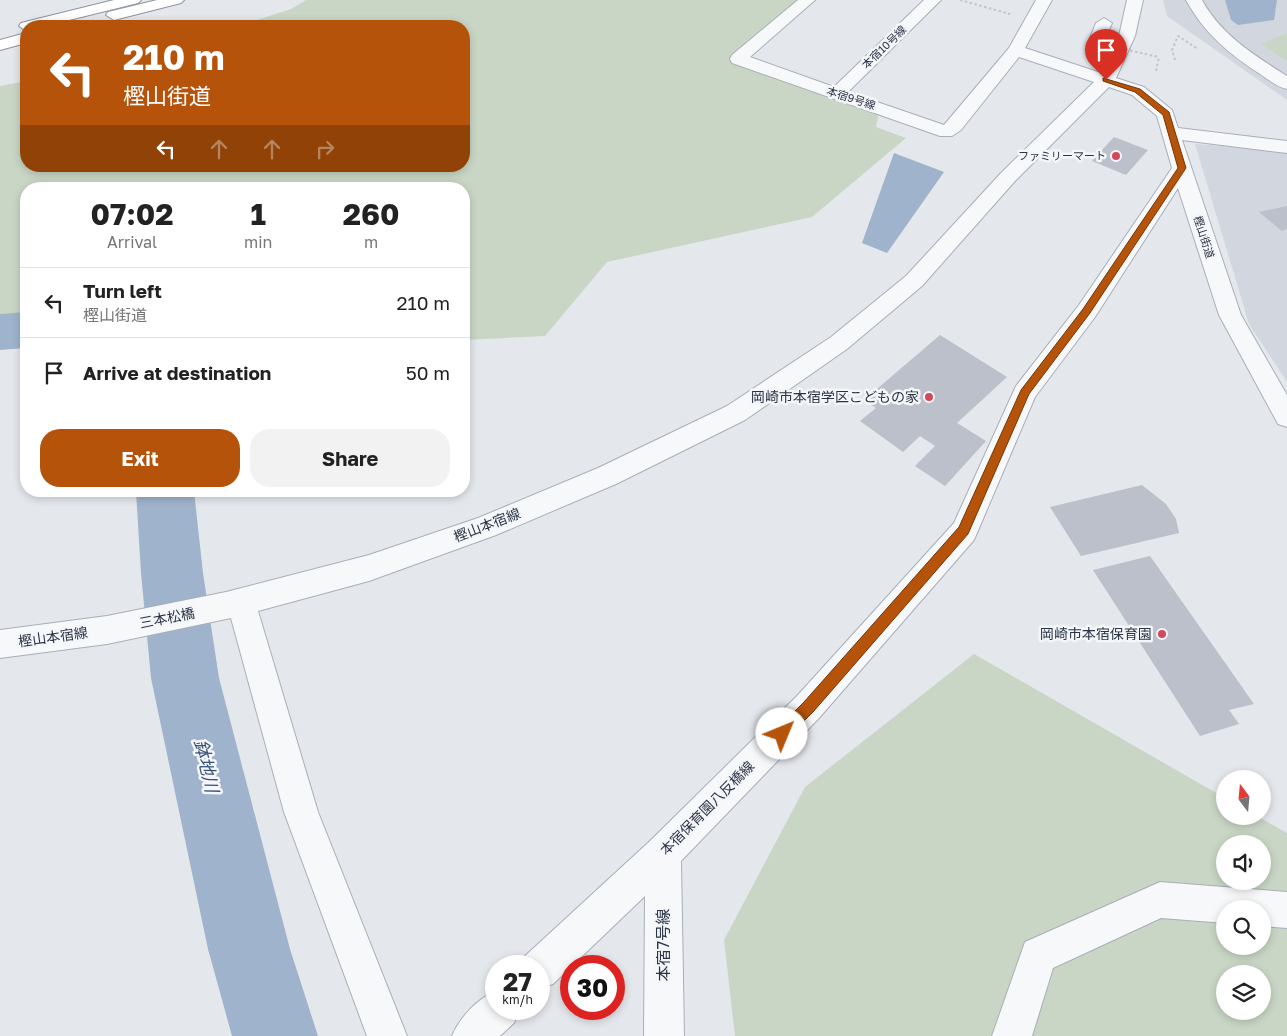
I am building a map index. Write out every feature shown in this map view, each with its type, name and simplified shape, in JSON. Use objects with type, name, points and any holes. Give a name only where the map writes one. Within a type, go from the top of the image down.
[{"type":"highway","points":[[51,20],[133,0]]},
{"type":"highway","points":[[96,20],[176,0]]},
{"type":"highway","points":[[0,33],[20,28]]},
{"type":"highway","points":[[0,45],[20,40]]},
{"type":"street","name":"本宿9号線","points":[[806,0],[738,59],[946,132],[956,126],[1016,50]]},
{"type":"street","name":"本宿10号線","points":[[836,94],[933,0]]},
{"type":"street","points":[[1016,50],[1044,0]]},
{"type":"street","name":"樫山本宿線","points":[[234,604],[369,568],[486,527],[607,476],[736,412],[839,343],[914,281],[1008,177],[1106,80],[1127,36],[1135,0]]},
{"type":"street","points":[[1194,0],[1210,27],[1224,41],[1287,84]]},
{"type":"street","points":[[1096,43],[1104,23]]},
{"type":"street","name":"樫山街道","points":[[1016,50],[1138,91],[1166,114],[1170,132],[1230,315],[1287,417]]},
{"type":"street","points":[[1170,132],[1287,147]]},
{"type":"street","name":"本宿保育園八反橋線","points":[[550,960],[662,854],[808,707],[964,531],[1025,393],[1087,311],[1182,168]]},
{"type":"street","points":[[234,604],[301,812],[387,1036]]},
{"type":"street","name":"三本松橋","points":[[107,630],[234,604]]},
{"type":"street","name":"樫山本宿線","points":[[0,644],[107,630]]},
{"type":"street","name":"本宿7号線","points":[[662,854],[664,1036]]},
{"type":"street","points":[[1012,1036],[1012,1030],[1038,955],[1160,900],[1287,910]]},
{"type":"street","points":[[472,1036],[489,1020]]},
{"type":"path","points":[[960,0],[1034,20]]},
{"type":"path","points":[[1096,43],[1159,57],[1156,71]]},
{"type":"shaded area","points":[[1163,0],[1287,0],[1287,100],[1167,16]]},
{"type":"shaded area","points":[[1195,144],[1287,151],[1287,382],[1249,324]]},
{"type":"green space","points":[[306,0],[798,0],[729,59],[879,113],[876,127],[906,138],[812,217],[607,262],[545,336],[470,340],[470,182],[20,182],[20,313],[0,314],[0,86],[20,82],[20,172],[470,172],[470,20],[257,20],[291,9]]},
{"type":"green space","points":[[1287,33],[1287,61],[1261,44]]},
{"type":"green space","points":[[974,654],[1216,793],[1216,825],[1271,824],[1287,833],[1287,1036],[735,1036],[724,940],[805,787]]},
{"type":"water","points":[[1225,0],[1277,0],[1274,20],[1238,25],[1231,20]]},
{"type":"water","points":[[894,153],[944,172],[887,253],[862,243]]},
{"type":"building","points":[[1114,137],[1148,150],[1126,175],[1092,161]]},
{"type":"building","points":[[1287,206],[1287,229],[1282,231],[1259,212]]},
{"type":"building","points":[[940,335],[1007,377],[957,423],[986,441],[945,486],[915,466],[935,446],[920,436],[903,452],[860,421],[876,408],[864,400]]},
{"type":"building","points":[[1142,485],[1166,504],[1176,519],[1179,533],[1081,556],[1050,507]]},
{"type":"building","points":[[1150,556],[1254,704],[1229,710],[1239,724],[1200,736],[1093,570]]},
{"type":"waterway","name":"鉢地川","points":[[0,332],[20,330]]},
{"type":"waterway","name":"鉢地川","points":[[166,497],[172,573],[185,678],[249,949],[275,1036]]},
{"type":"place","name":"ファミリーマート","points":[[1116,156]]},
{"type":"place","name":"岡崎市本宿学区こどもの家","points":[[929,397]]},
{"type":"place","name":"岡崎市本宿保育園","points":[[1162,634]]},
{"type":"route","points":[[782,734],[964,531],[1025,393],[1087,311],[1182,168],[1166,114],[1138,91],[1106,80]]}]
